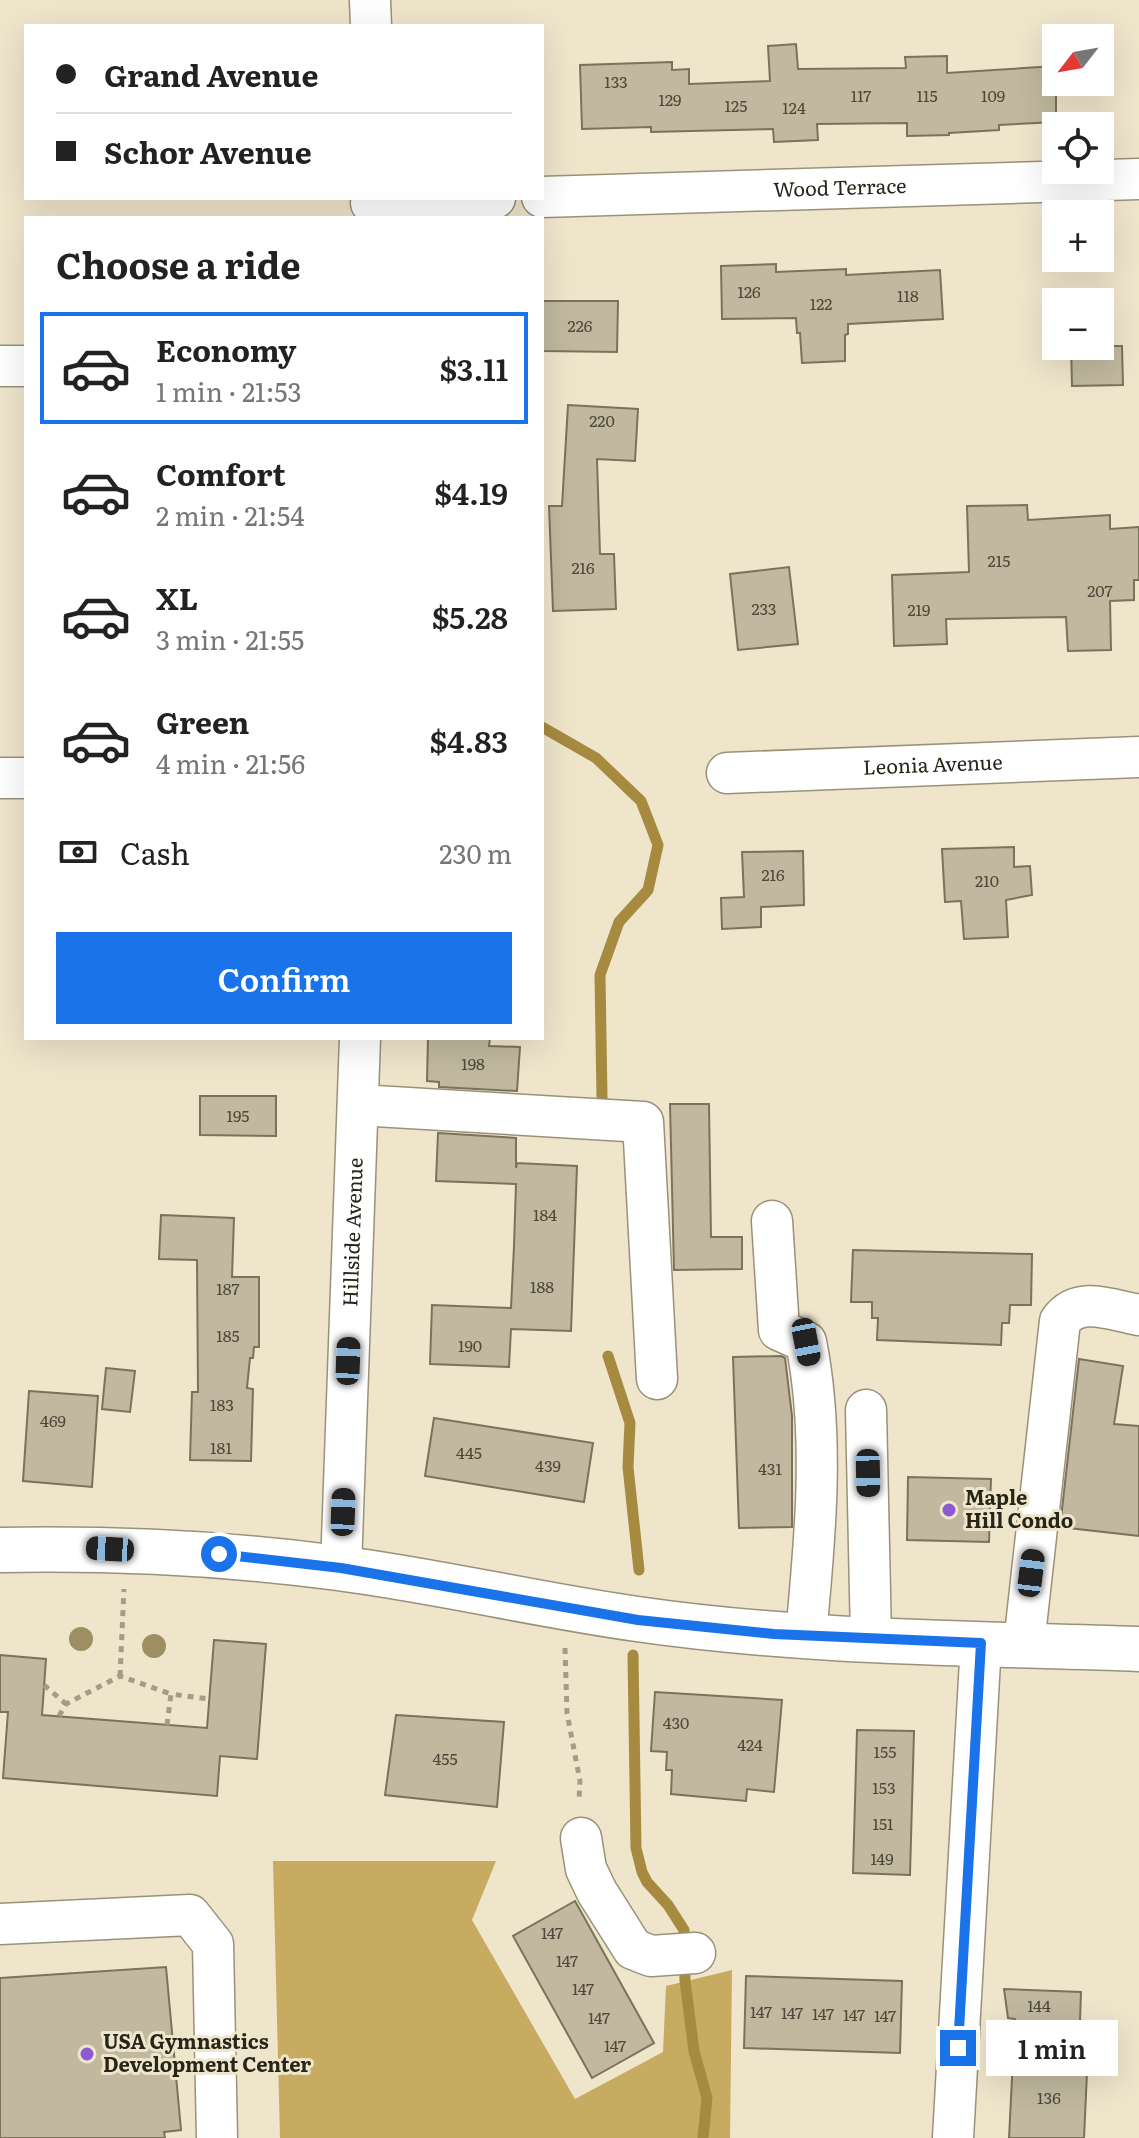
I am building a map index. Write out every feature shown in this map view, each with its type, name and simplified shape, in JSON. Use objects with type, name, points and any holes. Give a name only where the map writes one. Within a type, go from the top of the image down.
[{"type":"main road","points":[[0,1550],[219,1554],[341,1568],[638,1620],[806,1635],[1139,1649]]},
{"type":"street","points":[[370,0],[371,24]]},
{"type":"street","name":"Wood Terrace","points":[[544,197],[1139,179]]},
{"type":"street","points":[[371,206],[464,200]]},
{"type":"street","points":[[0,366],[24,366]]},
{"type":"street","name":"Leonia Avenue","points":[[727,773],[1139,757]]},
{"type":"street","points":[[0,778],[24,778]]},
{"type":"street","name":"Hillside Avenue","points":[[341,1568],[360,1040]]},
{"type":"street","points":[[358,1105],[643,1122],[657,1379]]},
{"type":"street","points":[[772,1221],[779,1330],[806,1342],[814,1383],[815,1535],[806,1635]]},
{"type":"street","points":[[1024,1644],[1060,1321],[1066,1313],[1084,1305],[1139,1315]]},
{"type":"street","points":[[866,1410],[871,1638]]},
{"type":"street","points":[[953,2138],[981,1643]]},
{"type":"street","points":[[581,1838],[586,1869],[633,1949],[651,1956],[684,1954]]},
{"type":"street","points":[[0,1924],[190,1915],[213,1944],[217,2138]]},
{"type":"path","points":[[120,1676],[126,1550]]},
{"type":"path","points":[[563,1607],[567,1713],[580,1781],[581,1838]]},
{"type":"path","points":[[59,1716],[66,1704],[120,1676],[171,1694],[209,1699]]},
{"type":"path","points":[[44,1685],[66,1704]]},
{"type":"path","points":[[167,1725],[171,1694]]},
{"type":"shaded area","points":[[273,1861],[496,1861],[472,1920],[575,2099],[663,2052],[666,1986],[732,1970],[730,2138],[280,2138]]},
{"type":"building","points":[[796,44],[798,69],[906,68],[905,57],[947,56],[947,73],[1042,67],[1042,96],[1056,96],[1056,112],[1042,112],[1042,123],[999,125],[999,130],[949,135],[907,136],[907,123],[817,124],[818,140],[774,142],[773,129],[651,132],[651,127],[582,129],[580,65],[672,62],[672,70],[689,69],[689,84],[770,81],[768,46]]},
{"type":"building","points":[[776,264],[776,272],[846,269],[846,275],[940,270],[943,319],[848,324],[845,361],[802,363],[796,318],[722,319],[721,266]]},
{"type":"building","points":[[544,301],[618,301],[617,352],[544,351]]},
{"type":"building","points":[[1114,346],[1122,346],[1123,385],[1072,386],[1071,360],[1114,360]]},
{"type":"building","points":[[568,405],[638,409],[635,461],[597,459],[600,554],[614,554],[616,609],[553,611],[549,506],[562,506]]},
{"type":"building","points":[[1027,505],[1028,520],[1110,515],[1110,529],[1139,527],[1139,580],[1134,580],[1134,600],[1110,601],[1111,650],[1068,651],[1066,617],[946,619],[947,644],[894,646],[892,575],[969,572],[967,506]]},
{"type":"building","points":[[789,567],[798,644],[738,650],[730,574]]},
{"type":"building","points":[[1014,847],[1014,867],[1030,866],[1032,895],[1006,900],[1008,937],[964,939],[961,901],[945,902],[942,849]]},
{"type":"building","points":[[803,851],[804,905],[761,907],[761,927],[722,929],[721,898],[744,897],[742,852]]},
{"type":"building","points":[[428,1040],[490,1040],[489,1046],[520,1047],[517,1091],[439,1087],[439,1082],[427,1081]]},
{"type":"building","points":[[200,1096],[276,1096],[276,1136],[200,1135]]},
{"type":"building","points":[[670,1104],[709,1104],[711,1237],[742,1237],[742,1269],[674,1270]]},
{"type":"building","points":[[438,1133],[516,1138],[516,1168],[517,1163],[577,1166],[571,1331],[511,1329],[509,1367],[430,1364],[432,1305],[511,1308],[514,1246],[516,1184],[436,1181]]},
{"type":"building","points":[[161,1215],[234,1218],[232,1277],[259,1277],[259,1347],[254,1347],[253,1358],[250,1358],[247,1388],[253,1389],[251,1461],[190,1460],[192,1392],[198,1392],[197,1260],[159,1259]]},
{"type":"building","points":[[853,1250],[1032,1254],[1031,1305],[1010,1305],[1009,1323],[1002,1323],[1001,1345],[877,1340],[878,1318],[872,1318],[872,1302],[851,1302]]},
{"type":"building","points":[[733,1357],[785,1358],[792,1416],[792,1527],[739,1528]]},
{"type":"building","points":[[1079,1359],[1123,1366],[1114,1424],[1139,1426],[1139,1536],[1060,1527]]},
{"type":"building","points":[[106,1368],[135,1371],[130,1412],[102,1409]]},
{"type":"building","points":[[29,1391],[98,1396],[92,1487],[23,1481]]},
{"type":"building","points":[[434,1418],[593,1443],[584,1502],[425,1476]]},
{"type":"building","name":"Maple Hill Condo","points":[[908,1477],[991,1479],[989,1542],[907,1540]]},
{"type":"building","points":[[214,1640],[266,1644],[257,1759],[220,1756],[217,1796],[3,1778],[8,1712],[0,1712],[0,1655],[46,1659],[42,1715],[207,1728]]},
{"type":"building","points":[[655,1692],[782,1700],[774,1792],[747,1789],[746,1801],[671,1794],[672,1770],[666,1770],[667,1752],[651,1751]]},
{"type":"building","points":[[396,1715],[504,1722],[497,1807],[385,1795]]},
{"type":"building","points":[[857,1730],[914,1731],[910,1875],[853,1873]]},
{"type":"building","points":[[575,1901],[654,2043],[592,2078],[513,1936]]},
{"type":"building","name":"USA Gymnastics Development Center","points":[[166,1967],[181,2130],[164,2132],[165,2138],[0,2138],[0,1978]]},
{"type":"building","points":[[746,1976],[902,1981],[900,2053],[744,2048]]},
{"type":"building","points":[[1004,1989],[1081,1992],[1079,2050],[1088,2051],[1084,2138],[1009,2138],[1015,2019],[1008,2018]]},
{"type":"waterway","points":[[544,728],[596,758],[641,801],[658,845],[648,890],[619,922],[600,975],[602,1098]]},
{"type":"waterway","points":[[608,1356],[630,1423],[628,1467],[639,1570]]},
{"type":"waterway","points":[[633,1655],[636,1848],[647,1882],[668,1905],[684,1930],[685,1981],[694,2051],[707,2098],[703,2138]]},
{"type":"place","name":"Maple Hill Condo","points":[[949,1510]]},
{"type":"place","name":"USA Gymnastics Development Center","points":[[87,2054]]},
{"type":"route","points":[[219,1554],[341,1568],[638,1620],[774,1634],[981,1643],[958,2048]]}]
